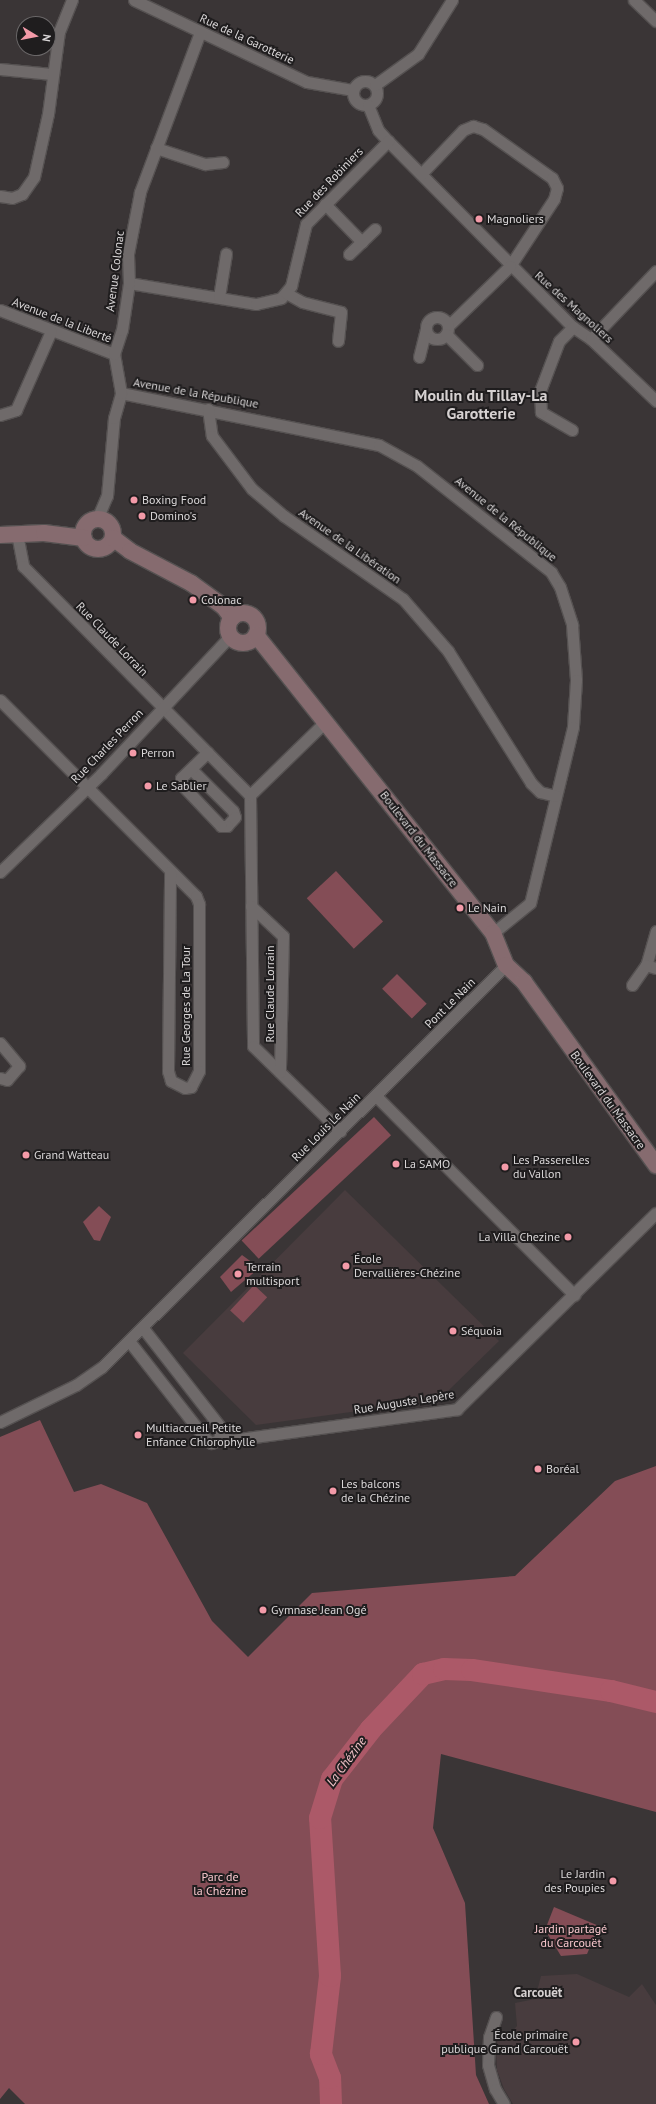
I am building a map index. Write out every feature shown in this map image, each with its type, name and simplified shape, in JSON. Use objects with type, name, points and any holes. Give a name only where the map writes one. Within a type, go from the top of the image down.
[{"type":"main road","points":[[84,538],[86,526],[97,519],[110,524],[113,538],[130,551],[191,583],[223,606],[232,618]]},
{"type":"main road","points":[[0,535],[65,534],[84,538],[93,548],[101,549],[113,538]]},
{"type":"main road","points":[[242,613],[252,617],[257,625],[256,635],[243,643],[230,636],[228,626],[232,618],[242,613]]},
{"type":"main road","name":"Boulevard du Massacre","points":[[256,635],[326,721],[493,933],[506,965],[524,982],[656,1165]]},
{"type":"street","points":[[0,196],[12,198],[22,194],[34,177],[59,32],[72,0]]},
{"type":"street","name":"Rue de la Garotterie","points":[[134,0],[307,82],[353,90]]},
{"type":"street","points":[[375,85],[418,54],[452,0]]},
{"type":"street","points":[[634,0],[656,21]]},
{"type":"street","name":"Avenue Colonac","points":[[97,519],[107,496],[114,418],[121,393],[114,354],[129,282],[128,254],[137,207],[156,148],[200,32]]},
{"type":"street","points":[[0,69],[52,74]]},
{"type":"street","points":[[364,80],[375,85],[376,97],[368,105],[356,102],[353,90],[364,80]]},
{"type":"street","name":"Rue des Magnoliers","points":[[368,105],[378,130],[388,141],[500,250],[510,266],[573,327],[591,339],[656,401]]},
{"type":"street","points":[[421,174],[463,130],[473,126],[483,129],[552,178],[557,188],[554,199],[510,266],[447,330],[435,339],[426,329]]},
{"type":"street","name":"Rue des Robiniers","points":[[286,293],[293,278],[302,230],[325,204],[388,141]]},
{"type":"street","points":[[156,148],[205,164],[223,162]]},
{"type":"street","points":[[325,204],[362,242]]},
{"type":"street","points":[[349,254],[375,229]]},
{"type":"street","points":[[218,297],[226,254]]},
{"type":"street","points":[[591,339],[656,271]]},
{"type":"street","points":[[129,282],[256,304],[271,302],[286,293],[302,302],[341,312],[338,341]]},
{"type":"street","name":"Avenue de la Liberté","points":[[0,310],[51,331],[114,354]]},
{"type":"street","points":[[419,358],[427,322],[435,316],[443,318],[447,330],[477,365]]},
{"type":"street","points":[[572,430],[541,412],[540,391],[560,341],[573,327]]},
{"type":"street","points":[[0,415],[16,410],[51,331]]},
{"type":"street","name":"Avenue de la République","points":[[121,393],[208,408],[360,439],[392,450],[551,572],[567,607],[576,680],[573,727],[530,902],[493,933]]},
{"type":"street","name":"Avenue de la Libération","points":[[208,408],[212,436],[252,489],[284,516],[403,599],[448,651],[531,783],[540,792],[556,796]]},
{"type":"street","name":"Rue Claude Lorrain","points":[[17,534],[23,566],[162,708],[250,795],[253,1046],[340,1131]]},
{"type":"street","name":"Rue Charles Perron","points":[[0,872],[86,787],[230,636]]},
{"type":"street","name":"Rue Georges de La Tour","points":[[0,700],[170,872],[196,896],[199,904],[199,1071],[191,1086],[185,1088],[171,1081],[168,1071],[170,872]]},
{"type":"street","points":[[250,795],[326,721]]},
{"type":"street","points":[[191,769],[233,810],[235,817],[227,826],[221,826],[182,785],[181,778],[208,752]]},
{"type":"street","name":"Rue Claude Lorrain","points":[[251,906],[283,936],[280,1072]]},
{"type":"street","points":[[632,985],[651,966],[656,931]]},
{"type":"street","name":"Pont Le Nain","points":[[376,1096],[506,965]]},
{"type":"street","points":[[0,1043],[19,1066],[7,1080],[0,1078]]},
{"type":"street","name":"Rue Louis Le Nain","points":[[0,1422],[89,1377],[129,1341],[376,1096],[574,1295]]},
{"type":"street","name":"Rue Auguste Lepère","points":[[129,1341],[205,1438],[215,1443],[221,1438],[232,1440],[457,1409],[656,1213]]},
{"type":"street","points":[[142,1328],[221,1428],[221,1438]]},
{"type":"street","points":[[496,2017],[488,2037],[488,2065],[495,2089],[504,2104]]},
{"type":"shaded area","name":"École Dervallières-Chézine","points":[[345,1190],[499,1341],[449,1390],[424,1402],[256,1425],[183,1353]]},
{"type":"shaded area","name":"École primaire publique Grand Carcouët","points":[[577,1974],[629,1997],[642,1984],[656,2005],[656,2104],[513,2104],[504,2089],[497,2070],[496,2046],[498,2039],[508,2036],[517,2026],[515,2003],[535,1999],[541,1976]]},
{"type":"green space","points":[[336,871],[383,921],[354,949],[307,898]]},
{"type":"green space","points":[[397,974],[427,1004],[412,1019],[382,989]]},
{"type":"green space","points":[[374,1117],[391,1135],[259,1259],[242,1240]]},
{"type":"green space","points":[[99,1206],[111,1217],[100,1241],[94,1240],[83,1222]]},
{"type":"green space","name":"Terrain multisport","points":[[242,1255],[257,1266],[257,1270],[231,1292],[220,1277]]},
{"type":"green space","points":[[254,1285],[267,1297],[243,1323],[230,1311]]},
{"type":"green space","name":"Parc de la Chézine","points":[[40,1420],[74,1492],[101,1484],[147,1503],[212,1621],[248,1657],[312,1593],[515,1576],[615,1481],[656,1466],[656,1812],[441,1754],[433,1828],[465,1903],[476,2075],[489,2104],[25,2104],[9,2088],[0,2099],[0,1437]]},
{"type":"green space","name":"Jardin partagé du Carcouët","points":[[554,1907],[599,1926],[587,1954],[561,1956],[545,1930]]},
{"type":"waterway","name":"La Chézine","points":[[331,2104],[330,2078],[321,2054],[330,1976],[320,1818],[332,1779],[371,1729],[423,1674],[444,1669],[472,1670],[611,1691],[656,1702]]},
{"type":"place","name":"Magnoliers","points":[[479,219]]},
{"type":"place","name":"Boxing Food","points":[[134,500]]},
{"type":"place","name":"Domino's","points":[[142,516]]},
{"type":"place","name":"Colonac","points":[[193,600]]},
{"type":"place","name":"Perron","points":[[133,753]]},
{"type":"place","name":"Le Sablier","points":[[148,786]]},
{"type":"place","name":"Le Nain","points":[[460,908]]},
{"type":"place","name":"Grand Watteau","points":[[26,1155]]},
{"type":"place","name":"La SAMO","points":[[396,1164]]},
{"type":"place","name":"Les Passerelles du Vallon","points":[[505,1167]]},
{"type":"place","name":"La Villa Chezine","points":[[568,1237]]},
{"type":"place","name":"École Dervallières-Chézine","points":[[346,1266]]},
{"type":"place","name":"Terrain multisport","points":[[238,1274]]},
{"type":"place","name":"Séquoia","points":[[453,1331]]},
{"type":"place","name":"Multiaccueil Petite Enfance Chlorophylle","points":[[138,1435]]},
{"type":"place","name":"Boréal","points":[[538,1469]]},
{"type":"place","name":"Les balcons de la Chézine","points":[[333,1491]]},
{"type":"place","name":"Gymnase Jean Ogé","points":[[263,1610]]},
{"type":"place","name":"Le Jardin des Poupies","points":[[613,1881]]},
{"type":"place","name":"École primaire publique Grand Carcouët","points":[[576,2042]]},
{"type":"district","name":"Moulin du Tillay-La Garotterie","points":[[481,404]]},
{"type":"district","name":"Carcouët","points":[[538,1993]]}]
